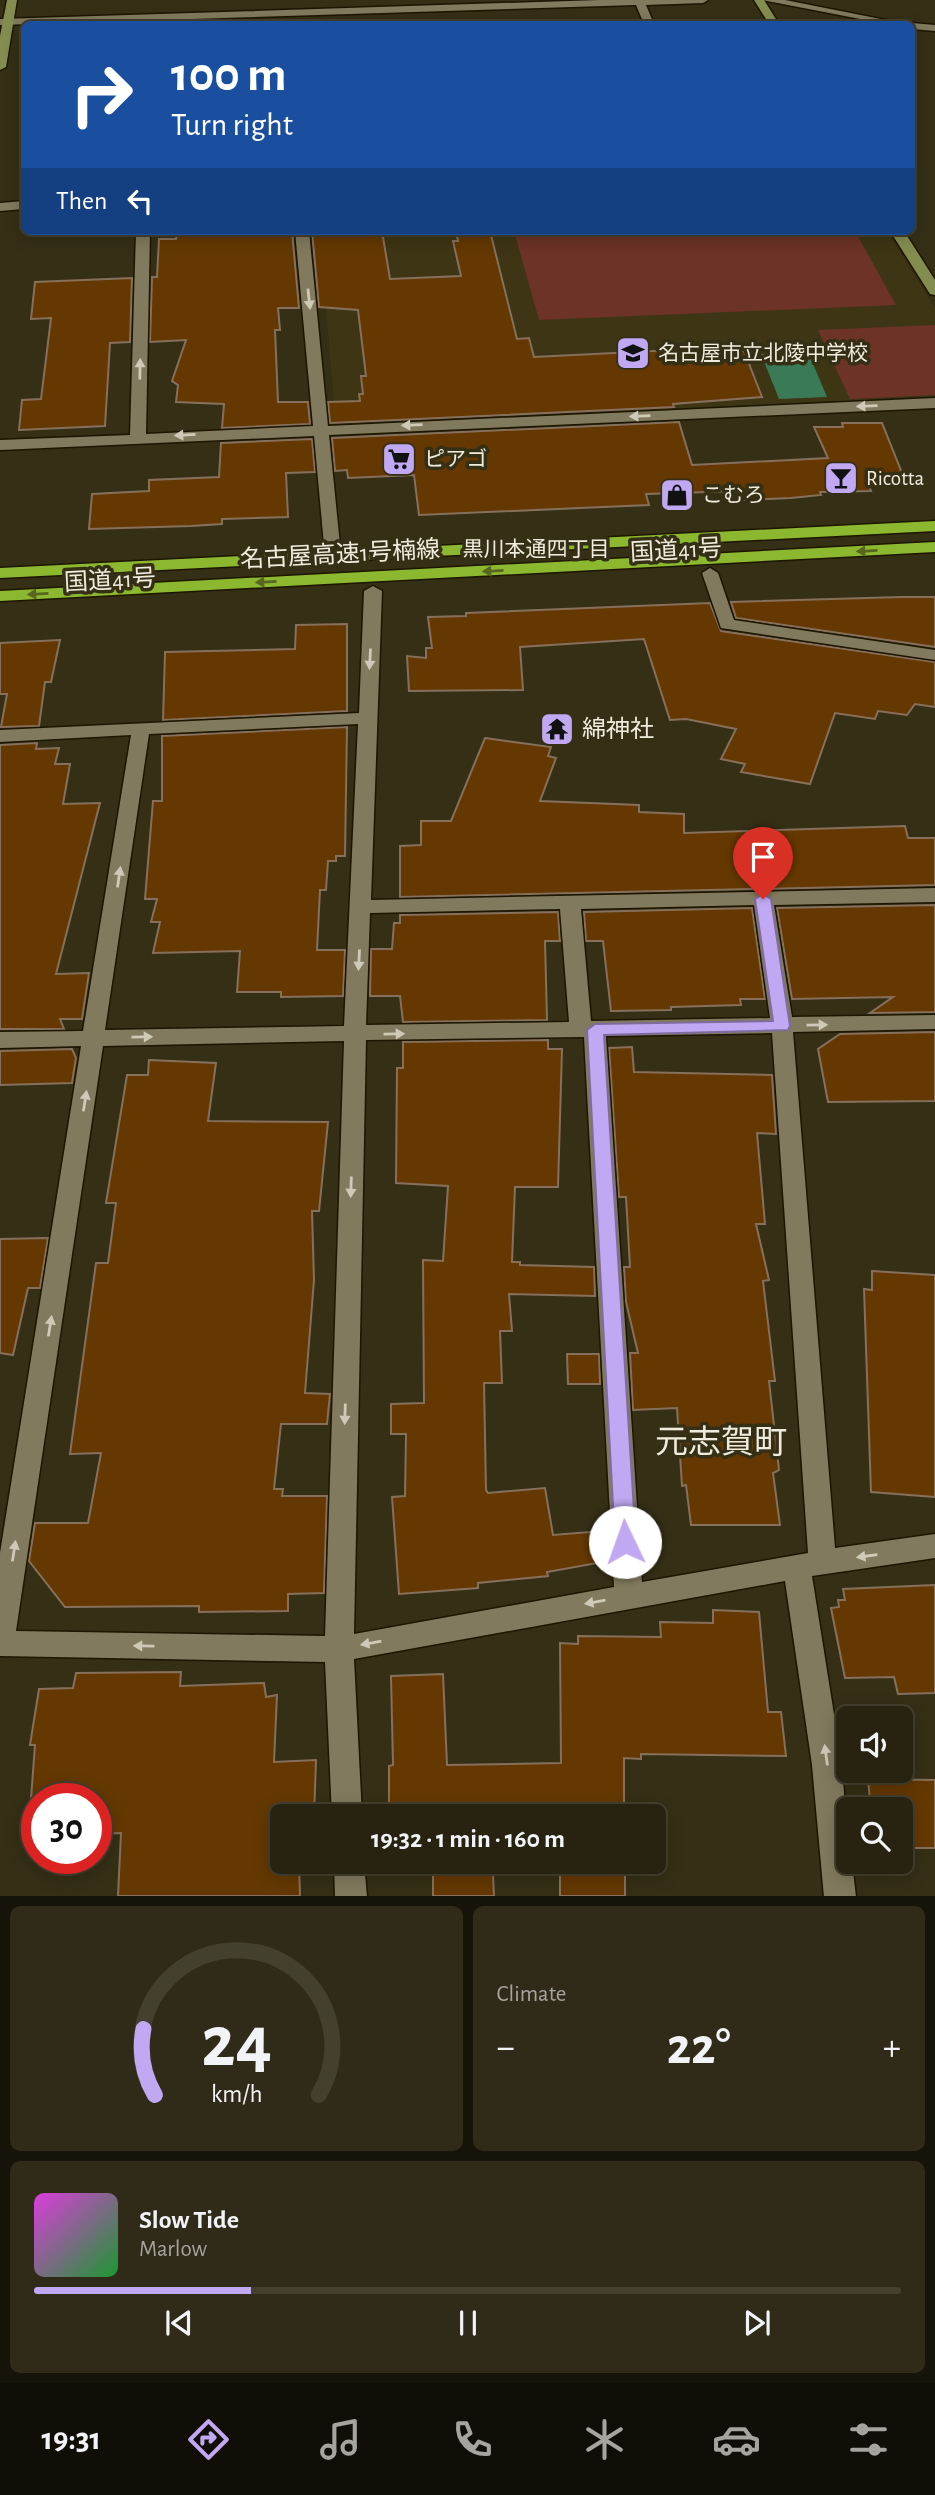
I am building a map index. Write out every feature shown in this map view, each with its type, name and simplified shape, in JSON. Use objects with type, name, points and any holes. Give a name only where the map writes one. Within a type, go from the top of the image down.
[{"type":"highway","name":"国道41号","points":[[0,560],[935,515]]},
{"type":"highway","name":"名古屋高速1号楠線","points":[[0,573],[935,526]]},
{"type":"highway","name":"名古屋高速1号楠線","points":[[0,596],[935,547]]},
{"type":"highway","name":"国道41号","points":[[0,610],[935,562]]},
{"type":"street","points":[[0,67],[4,22],[12,0]]},
{"type":"street","points":[[278,0],[279,19]]},
{"type":"street","points":[[191,21],[279,19],[395,5],[515,7],[703,0]]},
{"type":"street","points":[[760,0],[772,21]]},
{"type":"street","points":[[767,0],[884,21]]},
{"type":"street","points":[[640,1],[648,21]]},
{"type":"street","points":[[915,26],[935,28]]},
{"type":"street","points":[[0,207],[21,205]]},
{"type":"street","points":[[138,438],[143,235]]},
{"type":"street","points":[[302,235],[332,545]]},
{"type":"street","points":[[900,235],[935,291]]},
{"type":"street","points":[[0,445],[935,403]]},
{"type":"street","points":[[710,573],[727,624],[935,655]]},
{"type":"street","points":[[346,1804],[339,1649],[355,1035],[373,591]]},
{"type":"street","points":[[0,736],[367,718]]},
{"type":"street","points":[[141,728],[0,1643],[339,1649],[629,1596],[935,1546]]},
{"type":"street","points":[[362,908],[935,895]]},
{"type":"street","points":[[763,899],[782,1026],[809,1565],[840,1896]]},
{"type":"street","points":[[570,903],[588,1030],[629,1596]]},
{"type":"street","points":[[0,1040],[935,1022]]},
{"type":"street","points":[[350,1874],[351,1896]]},
{"type":"shaded area","name":"名古屋市立北陵中学校","points":[[319,235],[889,235],[935,308],[935,397],[483,417],[346,426],[336,423]]},
{"type":"shaded area","points":[[515,235],[857,235],[896,305],[539,320]]},
{"type":"shaded area","points":[[935,325],[935,395],[850,399],[818,330]]},
{"type":"shaded area","points":[[808,352],[827,397],[779,399],[761,354]]},
{"type":"building","points":[[176,235],[292,235],[299,308],[278,308],[280,330],[275,330],[278,402],[308,402],[310,424],[222,428],[224,404],[176,402],[178,385],[172,381],[186,340],[150,342],[152,277],[157,277],[159,239],[176,239]]},
{"type":"building","points":[[312,235],[383,235],[390,279],[461,276],[453,241],[458,241],[457,235],[491,235],[517,339],[529,338],[534,357],[714,348],[715,351],[744,351],[762,397],[673,404],[674,407],[330,423],[328,402],[360,401],[359,394],[363,394],[361,376],[366,376],[358,310],[319,307]]},
{"type":"building","points":[[132,278],[130,342],[110,343],[105,426],[19,430],[22,400],[41,399],[51,318],[31,319],[35,282]]},
{"type":"building","points":[[679,422],[692,465],[828,458],[814,427],[843,427],[842,423],[882,423],[906,483],[868,484],[871,491],[820,492],[821,495],[791,498],[743,500],[739,491],[646,494],[649,505],[419,515],[414,475],[348,478],[347,470],[335,471],[332,438]]},
{"type":"building","points":[[312,439],[315,472],[286,473],[288,517],[222,519],[222,524],[191,526],[89,529],[92,494],[149,491],[149,480],[219,477],[221,443]]},
{"type":"building","points":[[935,597],[935,647],[736,618],[731,602]]},
{"type":"building","points":[[710,603],[721,631],[935,662],[935,707],[915,704],[907,715],[878,711],[875,719],[835,713],[810,784],[741,772],[745,764],[721,759],[736,729],[686,719],[670,720],[644,639],[520,647],[523,690],[409,691],[407,656],[426,658],[426,648],[432,648],[428,617],[466,616],[466,613]]},
{"type":"building","points":[[347,624],[347,711],[163,720],[165,652],[295,649],[296,625]]},
{"type":"building","points":[[60,640],[51,682],[45,682],[39,726],[1,727],[7,694],[0,694],[0,643]]},
{"type":"building","points":[[347,727],[345,856],[336,856],[336,861],[328,861],[326,890],[320,890],[317,950],[345,950],[343,996],[281,997],[281,992],[237,992],[240,951],[153,953],[160,922],[151,922],[157,899],[145,899],[153,801],[162,801],[162,736]]},
{"type":"building","points":[[485,738],[551,747],[548,756],[556,758],[540,801],[639,805],[639,812],[684,814],[684,833],[905,826],[908,838],[935,838],[935,885],[400,897],[400,846],[421,845],[421,821],[451,821]]},
{"type":"building","points":[[37,743],[36,749],[59,748],[55,764],[70,764],[63,804],[100,803],[56,974],[89,973],[82,1019],[60,1019],[64,1029],[0,1029],[0,745]]},
{"type":"building","points":[[935,905],[935,1012],[870,1013],[893,997],[792,999],[777,908]]},
{"type":"building","points":[[752,908],[765,999],[740,999],[741,1005],[611,1011],[603,941],[586,941],[584,912]]},
{"type":"building","points":[[558,912],[560,941],[545,941],[547,1020],[403,1022],[400,996],[370,996],[371,949],[392,949],[394,923],[400,923],[400,915]]},
{"type":"building","points":[[935,1032],[935,1101],[828,1102],[818,1049],[840,1034]]},
{"type":"building","points":[[548,1040],[548,1049],[562,1049],[558,1187],[515,1187],[512,1262],[520,1262],[520,1265],[594,1267],[595,1296],[509,1294],[512,1331],[500,1331],[502,1383],[484,1383],[486,1490],[488,1493],[545,1488],[553,1535],[602,1531],[603,1562],[547,1572],[548,1576],[478,1583],[478,1588],[399,1594],[392,1497],[405,1496],[406,1434],[391,1434],[391,1404],[424,1403],[423,1260],[443,1261],[448,1186],[396,1183],[397,1068],[403,1068],[403,1042]]},
{"type":"building","points":[[632,1047],[634,1072],[772,1075],[776,1134],[757,1133],[765,1224],[756,1224],[769,1280],[763,1281],[775,1381],[769,1381],[779,1470],[773,1473],[780,1525],[691,1525],[686,1485],[682,1486],[677,1408],[633,1410],[630,1353],[638,1353],[626,1302],[624,1267],[630,1267],[626,1197],[619,1197],[609,1048]]},
{"type":"building","points":[[72,1049],[76,1058],[72,1083],[0,1085],[0,1051]]},
{"type":"building","points":[[149,1060],[216,1063],[208,1121],[328,1122],[319,1211],[312,1211],[314,1280],[305,1393],[330,1394],[327,1424],[281,1424],[274,1489],[283,1489],[282,1496],[327,1496],[324,1593],[288,1594],[288,1611],[199,1612],[199,1606],[65,1607],[29,1561],[35,1523],[88,1523],[101,1453],[70,1454],[96,1263],[108,1263],[116,1203],[106,1203],[127,1075],[148,1075]]},
{"type":"building","points":[[48,1238],[40,1288],[28,1288],[13,1355],[0,1353],[0,1239]]},
{"type":"building","points":[[872,1271],[935,1275],[935,1497],[871,1492],[864,1289],[872,1290]]},
{"type":"building","points":[[567,1354],[599,1354],[600,1384],[568,1384]]},
{"type":"building","points":[[935,1585],[935,1693],[898,1694],[894,1677],[845,1678],[831,1608],[839,1607],[838,1600],[845,1600],[843,1589]]},
{"type":"building","points":[[713,1610],[759,1612],[768,1712],[781,1712],[786,1756],[641,1754],[641,1759],[624,1758],[624,1804],[389,1804],[389,1766],[393,1765],[391,1676],[443,1674],[447,1765],[561,1763],[560,1643],[578,1644],[578,1636],[661,1637],[660,1622],[713,1623]]},
{"type":"building","points":[[181,1672],[180,1686],[264,1683],[266,1697],[277,1695],[274,1762],[316,1760],[314,1804],[270,1804],[270,1874],[299,1874],[300,1896],[118,1896],[121,1833],[112,1833],[112,1783],[32,1783],[35,1745],[30,1745],[39,1689],[73,1688],[76,1673]]},
{"type":"building","points":[[935,1780],[935,1848],[913,1848],[913,1797],[870,1797],[868,1783]]},
{"type":"building","points":[[433,1874],[493,1874],[494,1896],[433,1896]]},
{"type":"building","points":[[560,1874],[625,1874],[625,1896],[560,1896]]},
{"type":"place","name":"名古屋市立北陵中学校","points":[[633,353]]},
{"type":"place","name":"ピアゴ","points":[[399,459]]},
{"type":"place","name":"Ricotta","points":[[841,478]]},
{"type":"place","name":"こむろ","points":[[677,495]]},
{"type":"place","name":"綿神社","points":[[557,729]]},
{"type":"district","name":"黒川本通四丁目","points":[[536,549]]},
{"type":"district","name":"元志賀町","points":[[721,1441]]},
{"type":"route","points":[[625,1542],[595,1030],[782,1026],[763,899]]}]
